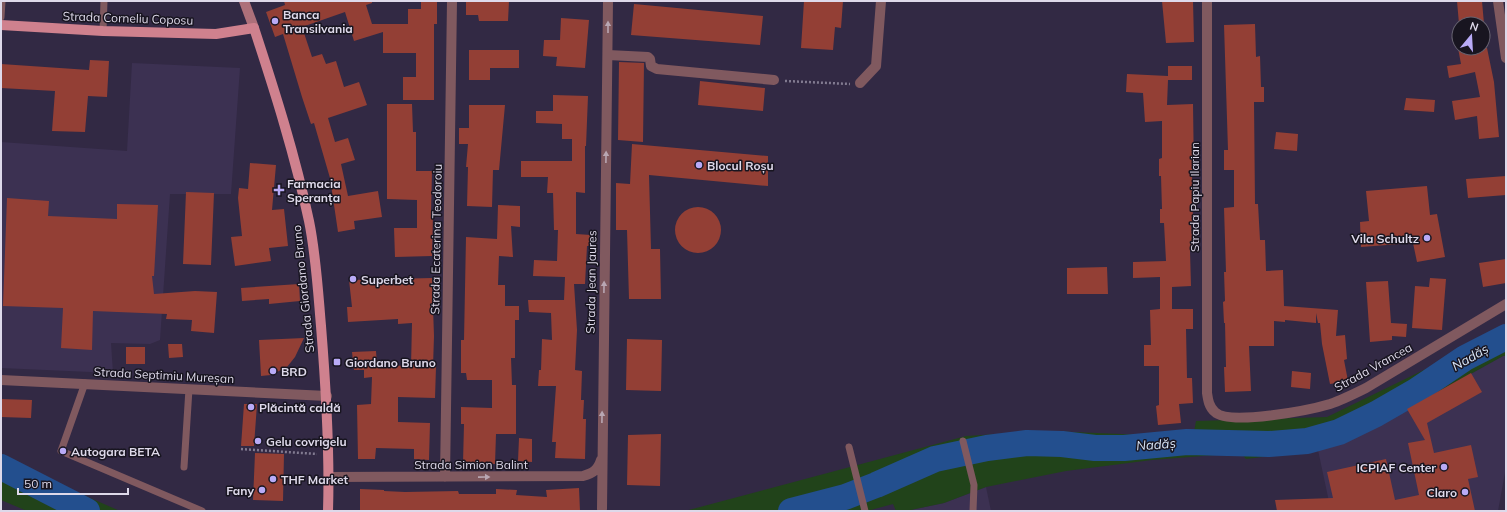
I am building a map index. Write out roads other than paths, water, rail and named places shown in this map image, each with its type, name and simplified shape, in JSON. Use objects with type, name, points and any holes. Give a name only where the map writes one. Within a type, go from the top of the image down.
[{"type":"main road","name":"Strada Giordano Bruno","points":[[244,1],[280,107],[309,221],[316,272],[330,455],[328,511]]},
{"type":"main road","name":"Strada Corneliu Coposu","points":[[1,25],[103,31],[216,34],[254,28]]},
{"type":"street","name":"Strada Ecaterina Teodoroiu","points":[[445,477],[452,1]]},
{"type":"street","name":"Strada Jean Jaures","points":[[602,509],[608,1]]},
{"type":"street","points":[[860,83],[876,66],[881,1]]},
{"type":"street","name":"Strada Papiu Ilarian","points":[[1207,1],[1207,393]]},
{"type":"street","points":[[1498,1],[1506,58]]},
{"type":"street","points":[[608,55],[648,57],[650,59],[651,66],[657,69],[774,80]]},
{"type":"street","name":"Strada Vrancea","points":[[1207,393],[1209,404],[1216,413],[1228,418],[1288,414],[1329,404],[1366,388],[1506,304]]},
{"type":"street","name":"Strada Septimiu Mureșan","points":[[1,380],[326,396]]},
{"type":"street","name":"Strada Simion Balint","points":[[329,478],[583,476],[594,473],[599,466],[602,456]]},
{"type":"lane","points":[[1,17],[2,1]]},
{"type":"lane","points":[[103,31],[104,1]]},
{"type":"lane","points":[[85,383],[61,451],[202,511]]},
{"type":"lane","points":[[184,467],[189,389]]},
{"type":"lane","points":[[963,440],[974,485],[973,511]]},
{"type":"lane","points":[[849,447],[865,511]]},
{"type":"waterway","name":"Nadăș","points":[[791,511],[845,497],[935,459],[987,448],[1027,443],[1062,444],[1095,448],[1124,448],[1187,442],[1269,444],[1307,441],[1339,432],[1376,414],[1416,391],[1465,358],[1506,337]]},
{"type":"waterway","name":"Nadăș","points":[[1,467],[87,511]]},
{"type":"place","name":"Banca Transilvania","points":[[275,21]]},
{"type":"place","name":"Blocul Roșu","points":[[699,165]]},
{"type":"place","name":"Farmacia Speranța","points":[[279,190]]},
{"type":"place","name":"Vila Schultz","points":[[1427,238]]},
{"type":"place","name":"Superbet","points":[[353,279]]},
{"type":"place","name":"Giordano Bruno","points":[[337,362]]},
{"type":"place","name":"BRD","points":[[273,371]]},
{"type":"place","name":"Plăcintă caldă","points":[[251,407]]},
{"type":"place","name":"Gelu covrigelu","points":[[258,441]]},
{"type":"place","name":"Autogara BETA","points":[[63,451]]},
{"type":"place","name":"ICPIAF Center","points":[[1444,467]]},
{"type":"place","name":"THF Market","points":[[273,479]]},
{"type":"place","name":"Fany","points":[[262,490]]},
{"type":"place","name":"Claro","points":[[1465,492]]}]
